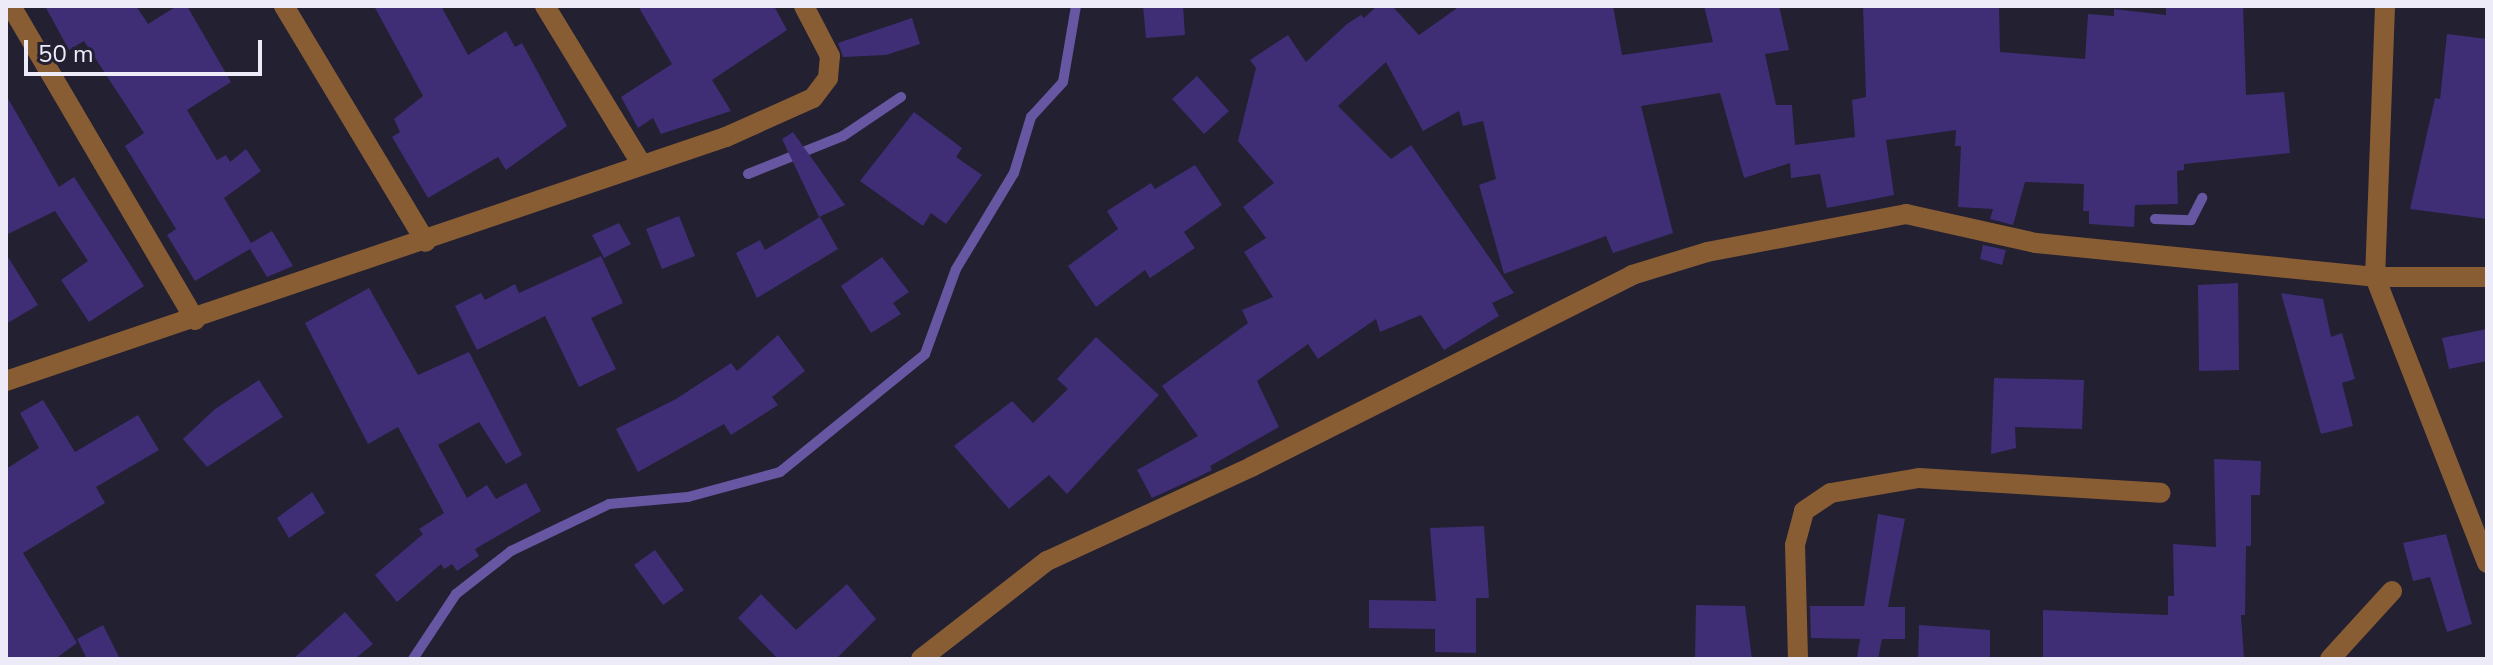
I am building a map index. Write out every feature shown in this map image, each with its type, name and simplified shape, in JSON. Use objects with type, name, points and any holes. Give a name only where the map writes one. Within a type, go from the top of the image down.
[{"type":"street","points":[[11,6],[195,320]]},
{"type":"street","points":[[284,6],[426,242]]},
{"type":"street","points":[[545,6],[642,165]]},
{"type":"street","points":[[6,381],[426,242],[726,137],[813,98],[828,78],[830,56],[804,6]]},
{"type":"street","points":[[2385,6],[2375,277],[2487,563]]},
{"type":"street","points":[[921,659],[1047,561],[1251,467],[1632,275],[1707,252],[1906,214],[2036,243],[2375,277],[2487,277]]},
{"type":"street","points":[[1798,659],[1795,545],[1804,511],[1831,493],[1919,478],[2161,493]]},
{"type":"street","points":[[2330,659],[2392,591]]},
{"type":"building","points":[[45,6],[136,6],[148,24],[177,6],[187,6],[231,82],[187,110],[217,160],[226,155],[230,162],[246,149],[261,171],[224,198],[251,243],[272,231],[293,266],[267,277],[250,249],[195,281],[167,235],[176,229],[125,146],[144,133],[84,41],[69,50]]},
{"type":"building","points":[[374,6],[441,6],[468,55],[506,31],[515,47],[522,43],[567,126],[506,170],[498,157],[428,198],[392,137],[400,132],[394,119],[423,96]]},
{"type":"building","points":[[638,6],[774,6],[787,30],[712,80],[731,111],[661,134],[653,118],[638,128],[621,97],[672,64]]},
{"type":"building","points":[[1143,6],[1183,6],[1185,35],[1146,38]]},
{"type":"building","points":[[1377,6],[1392,6],[1419,35],[1460,6],[1613,6],[1622,55],[1713,42],[1704,6],[1779,6],[1789,50],[1765,54],[1776,105],[1792,105],[1795,145],[1855,137],[1852,100],[1866,97],[1863,6],[1999,6],[2000,52],[2085,59],[2088,14],[2114,16],[2114,9],[2166,15],[2166,6],[2243,6],[2246,95],[2284,92],[2290,153],[2184,164],[2184,170],[2177,171],[2178,204],[2135,205],[2134,227],[2089,224],[2089,211],[2083,211],[2084,184],[2025,182],[2013,225],[1990,219],[1993,209],[1958,207],[1961,146],[1955,146],[1956,130],[1886,140],[1894,195],[1827,208],[1820,174],[1791,178],[1790,163],[1744,178],[1720,93],[1641,106],[1673,233],[1613,253],[1606,236],[1504,274],[1479,185],[1496,179],[1483,121],[1463,126],[1459,111],[1423,131],[1386,62],[1338,106],[1391,159],[1411,145],[1514,293],[1492,303],[1499,316],[1444,350],[1421,315],[1380,332],[1376,319],[1318,359],[1308,344],[1257,381],[1279,427],[1210,466],[1212,470],[1152,498],[1137,470],[1198,436],[1162,386],[1248,323],[1242,310],[1273,297],[1244,252],[1266,238],[1243,207],[1274,183],[1238,141],[1256,68],[1250,60],[1288,35],[1306,62],[1347,24],[1361,15],[1364,18]]},
{"type":"building","points":[[912,18],[920,44],[886,55],[843,57],[838,43]]},
{"type":"building","points":[[2447,34],[2487,39],[2487,219],[2410,209],[2435,98],[2440,99]]},
{"type":"building","points":[[1197,76],[1229,111],[1204,134],[1172,99]]},
{"type":"building","points":[[6,95],[59,187],[74,177],[144,286],[89,322],[61,280],[88,261],[55,211],[6,235]]},
{"type":"building","points":[[914,112],[962,148],[956,157],[982,175],[946,224],[931,213],[923,226],[860,181]]},
{"type":"building","points":[[793,132],[845,205],[819,217],[782,139]]},
{"type":"building","points":[[1195,165],[1222,205],[1184,232],[1195,248],[1150,278],[1145,270],[1096,307],[1068,266],[1118,229],[1107,211],[1151,183],[1155,189]]},
{"type":"building","points":[[679,216],[695,256],[662,269],[646,229]]},
{"type":"building","points":[[820,217],[838,249],[757,298],[736,253],[760,240],[765,250]]},
{"type":"building","points":[[619,223],[631,244],[604,258],[592,235]]},
{"type":"building","points":[[1983,245],[2006,250],[2002,265],[1980,259]]},
{"type":"building","points":[[6,254],[38,305],[6,324]]},
{"type":"building","points":[[601,256],[623,303],[591,318],[616,369],[579,387],[545,316],[477,350],[455,306],[481,293],[485,300],[515,284],[519,293]]},
{"type":"building","points":[[882,257],[909,292],[893,303],[901,314],[871,333],[841,286]]},
{"type":"building","points":[[2238,283],[2239,370],[2199,371],[2198,285]]},
{"type":"building","points":[[369,288],[418,375],[469,352],[522,455],[506,464],[479,422],[438,445],[467,498],[487,485],[496,499],[526,483],[541,511],[475,549],[479,556],[457,571],[452,564],[444,569],[441,564],[397,602],[375,575],[423,534],[419,529],[444,513],[398,427],[368,444],[305,323]]},
{"type":"building","points":[[2281,293],[2323,299],[2331,337],[2342,333],[2355,379],[2342,383],[2353,426],[2321,434]]},
{"type":"building","points":[[2487,329],[2487,361],[2449,369],[2442,338]]},
{"type":"building","points":[[778,335],[805,371],[772,397],[778,405],[731,435],[724,424],[638,472],[616,429],[676,399],[731,363],[737,371]]},
{"type":"building","points":[[1096,337],[1159,395],[1067,494],[1049,475],[1009,509],[954,446],[1012,401],[1033,423],[1068,389],[1057,379]]},
{"type":"building","points":[[1994,378],[2084,380],[2082,429],[2015,427],[2016,448],[1991,454]]},
{"type":"building","points":[[259,380],[283,417],[207,467],[183,439],[215,409]]},
{"type":"building","points":[[43,400],[75,452],[138,415],[159,450],[96,487],[105,503],[23,553],[77,643],[55,659],[6,659],[6,469],[39,448],[20,413]]},
{"type":"building","points":[[2214,459],[2261,461],[2260,495],[2251,495],[2251,546],[2246,546],[2245,615],[2241,615],[2244,659],[2043,659],[2043,610],[2168,615],[2168,596],[2174,596],[2173,544],[2216,547]]},
{"type":"building","points":[[312,492],[325,513],[289,538],[277,518]]},
{"type":"building","points":[[1878,514],[1905,519],[1888,607],[1905,607],[1905,639],[1882,639],[1878,659],[1863,659],[1857,658],[1860,639],[1811,638],[1810,606],[1864,606]]},
{"type":"building","points":[[1484,526],[1489,598],[1476,598],[1476,653],[1435,652],[1435,629],[1369,628],[1369,600],[1436,601],[1430,528]]},
{"type":"building","points":[[2446,534],[2472,624],[2447,632],[2430,577],[2413,581],[2403,543]]},
{"type":"building","points":[[655,550],[684,590],[663,605],[634,565]]},
{"type":"building","points":[[847,584],[876,619],[836,659],[778,659],[738,618],[761,594],[796,630]]},
{"type":"building","points":[[1696,605],[1745,606],[1752,659],[1695,659]]},
{"type":"building","points":[[345,612],[373,644],[355,659],[293,659]]},
{"type":"building","points":[[103,625],[120,659],[87,659],[77,639]]},
{"type":"building","points":[[1919,625],[1990,630],[1990,659],[1918,659]]},
{"type":"waterway","points":[[413,659],[456,594],[511,551],[609,504],[688,497],[780,472],[925,354],[956,269],[1014,173],[1031,117],[1063,82],[1076,6]]},
{"type":"waterway","points":[[748,174],[843,136],[901,97]]},
{"type":"waterway","points":[[2155,219],[2191,220],[2202,198]]}]
